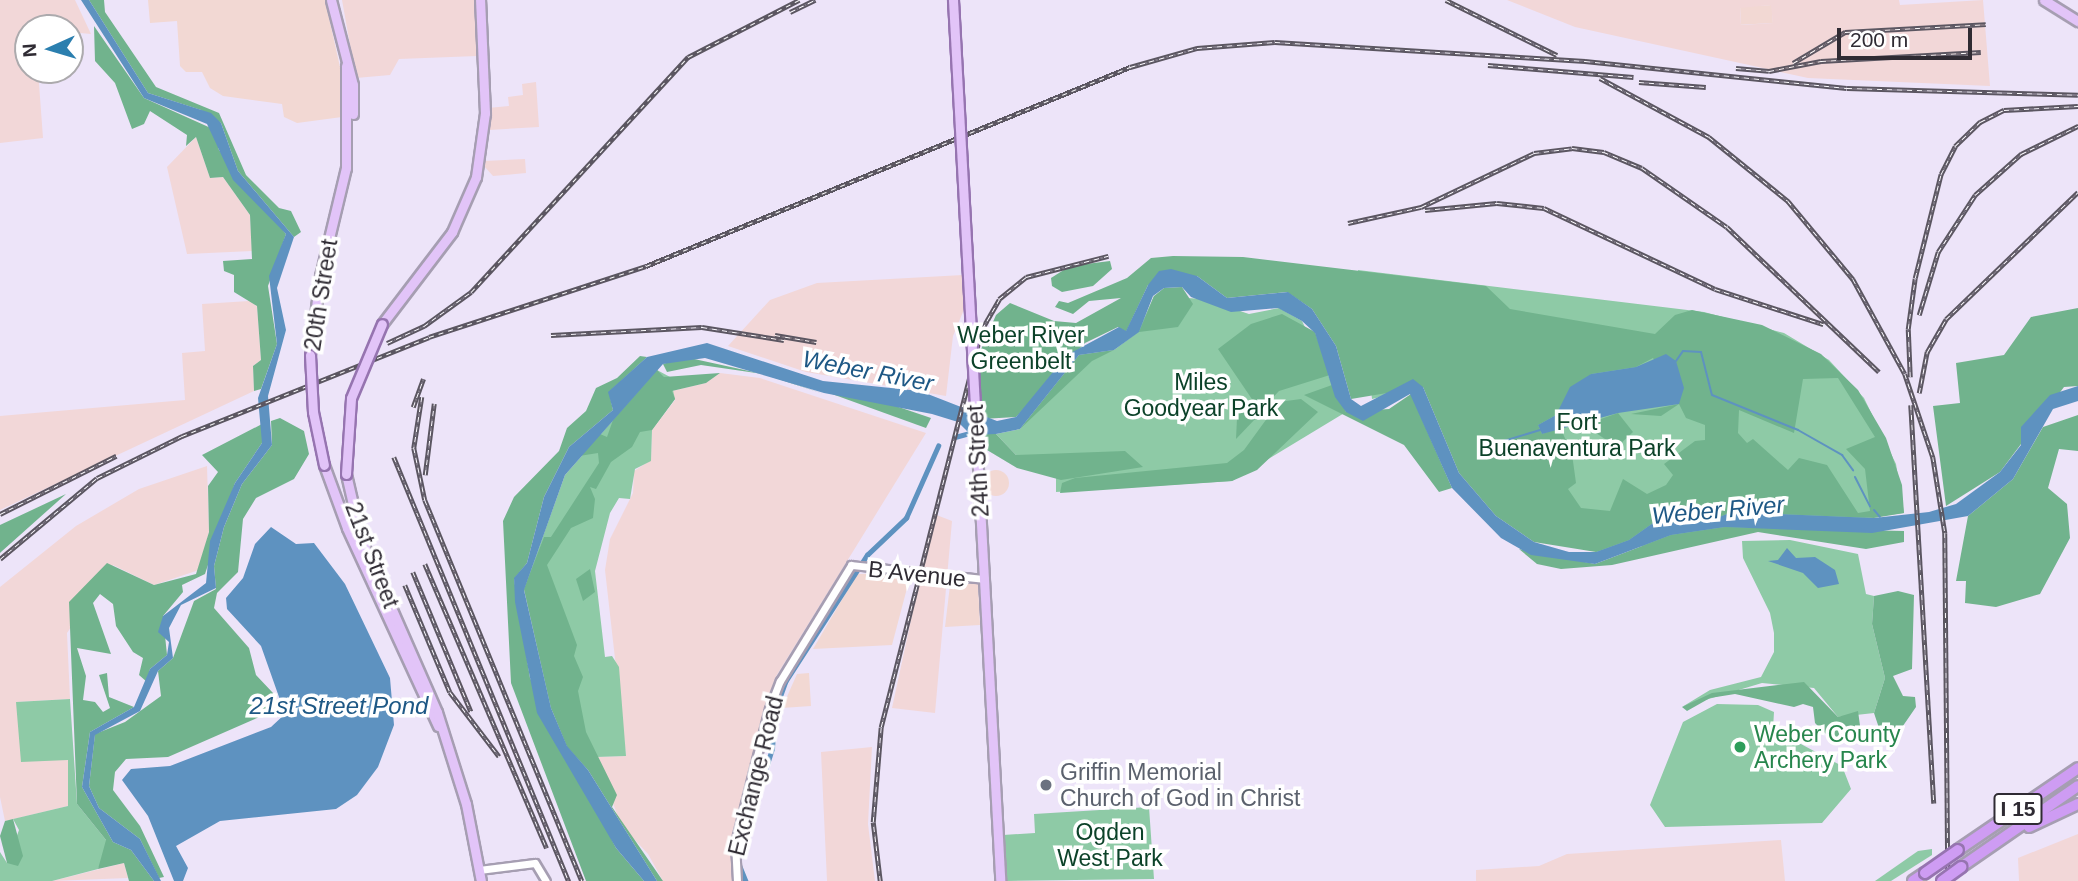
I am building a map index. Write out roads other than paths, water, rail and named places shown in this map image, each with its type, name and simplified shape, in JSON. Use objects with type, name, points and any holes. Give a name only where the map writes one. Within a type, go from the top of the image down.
[{"type":"highway","name":"I 15","points":[[1913,881],[2078,768]]},
{"type":"highway","name":"I 15","points":[[1941,881],[2078,786]]},
{"type":"highway","points":[[1988,849],[2078,804]]},
{"type":"main road","name":"20th Street","points":[[331,0],[352,85],[346,168],[320,276],[310,355],[313,412],[324,465],[347,528],[443,733]]},
{"type":"main road","name":"21st Street","points":[[480,0],[485,113],[476,177],[452,232],[382,324],[351,398],[346,474],[361,539],[443,733],[466,804],[481,881]]},
{"type":"main road","name":"24th Street","points":[[953,0],[1000,881]]},
{"type":"main road","points":[[2044,0],[2074,18]]},
{"type":"main road","name":"20th Street","points":[[346,66],[349,126]]},
{"type":"street","name":"B Avenue","points":[[857,567],[984,579]]},
{"type":"street","name":"Exchange Road","points":[[737,881],[735,843],[769,709],[780,681],[857,567]]},
{"type":"street","points":[[479,870],[535,863],[546,881]]},
{"type":"water","points":[[81,0],[89,0],[148,93],[211,113],[221,123],[238,171],[294,237],[277,288],[286,330],[268,396],[272,445],[242,484],[224,527],[214,566],[216,588],[181,605],[169,628],[173,658],[158,671],[140,711],[95,735],[89,786],[99,808],[140,839],[161,881],[154,881],[131,850],[113,842],[82,787],[90,732],[134,707],[150,669],[167,655],[169,642],[158,632],[163,616],[206,583],[210,541],[235,483],[262,443],[258,398],[277,344],[269,276],[286,234],[233,180],[207,124],[144,98]]},
{"type":"water","points":[[1171,269],[1197,276],[1227,298],[1288,292],[1312,309],[1336,346],[1351,399],[1361,406],[1413,379],[1423,387],[1459,473],[1496,516],[1534,542],[1569,552],[1596,552],[1629,540],[1653,523],[1709,521],[1732,512],[1874,518],[1929,512],[1956,504],[2000,472],[2021,445],[2021,427],[2050,395],[2078,386],[2078,401],[2053,409],[2013,479],[1968,516],[1872,533],[1725,527],[1671,535],[1595,564],[1531,555],[1501,538],[1452,488],[1410,394],[1363,421],[1346,412],[1335,397],[1315,333],[1302,321],[1278,308],[1231,312],[1191,297],[1182,287],[1164,288],[1153,296],[1139,332],[1114,350],[1079,355],[1020,429],[996,434],[971,435],[958,422],[932,414],[824,393],[705,358],[663,364],[565,475],[524,590],[551,708],[567,746],[588,770],[657,881],[644,881],[616,848],[537,713],[515,602],[514,578],[527,563],[544,497],[569,447],[613,410],[608,392],[647,357],[707,343],[823,381],[920,391],[997,421],[1016,417],[1067,355],[1119,327],[1126,331],[1148,285],[1159,271]]},
{"type":"water","points":[[1666,354],[1676,361],[1684,388],[1679,404],[1618,413],[1542,434],[1538,425],[1556,415],[1570,387],[1591,374],[1636,367]]},
{"type":"water","name":"21st Street Pond","points":[[271,527],[296,544],[314,543],[345,584],[390,678],[394,725],[378,767],[357,795],[336,809],[220,821],[176,846],[188,868],[183,881],[174,881],[148,816],[122,780],[131,769],[170,766],[271,727],[285,714],[261,646],[227,609],[226,598],[243,578],[255,544]]},
{"type":"water","points":[[1787,548],[1796,558],[1815,557],[1835,570],[1839,584],[1818,588],[1803,573],[1768,561],[1778,560]]},
{"type":"waterway","points":[[1676,361],[1683,351],[1701,352],[1712,395],[1798,430],[1842,455],[1853,470]]},
{"type":"waterway","points":[[1497,443],[1540,430]]},
{"type":"waterway","points":[[955,437],[974,432]]},
{"type":"waterway","points":[[739,851],[772,749],[775,710],[785,682],[867,555],[906,518],[938,446]]},
{"type":"waterway","points":[[1855,477],[1870,506]]},
{"type":"waterway","points":[[1874,510],[1880,517]]},
{"type":"waterway","points":[[739,864],[746,881]]},
{"type":"railway","points":[[387,343],[424,326],[471,292],[688,57],[799,0]]},
{"type":"railway","points":[[790,12],[815,0]]},
{"type":"railway","points":[[1446,0],[1557,55]]},
{"type":"railway","points":[[1793,63],[1845,32],[1986,24]]},
{"type":"railway","points":[[0,559],[97,478],[182,436],[429,337],[646,266],[1130,67],[1197,48],[1275,42],[1585,61],[1847,88],[2078,95]]},
{"type":"railway","points":[[1736,68],[1769,71],[1821,61],[1981,52]]},
{"type":"railway","points":[[1488,65],[1634,77]]},
{"type":"railway","points":[[1600,78],[1709,137],[1788,201],[1853,279],[1905,374],[1933,457],[1945,533],[1948,881]]},
{"type":"railway","points":[[1639,82],[1706,87]]},
{"type":"railway","points":[[1910,377],[1908,329],[1915,278],[1941,174],[1955,146],[1980,122],[2004,110],[2078,106]]},
{"type":"railway","points":[[1919,315],[1938,252],[1975,195],[2021,154],[2078,126]]},
{"type":"railway","points":[[1348,223],[1421,207],[1534,153],[1572,148],[1604,152],[1642,168],[1727,227],[1879,372]]},
{"type":"railway","points":[[1919,393],[1927,352],[1946,319],[2078,192]]},
{"type":"railway","points":[[1425,210],[1497,203],[1544,208],[1715,289],[1823,324]]},
{"type":"railway","points":[[880,881],[873,822],[881,727],[982,329],[999,299],[1026,277],[1108,256]]},
{"type":"railway","points":[[551,335],[702,327],[784,340]]},
{"type":"railway","points":[[775,335],[816,342]]},
{"type":"railway","points":[[413,407],[423,379]]},
{"type":"railway","points":[[422,397],[414,448],[425,500],[582,881]]},
{"type":"railway","points":[[425,475],[434,404]]},
{"type":"railway","points":[[1911,405],[1934,803]]},
{"type":"railway","points":[[0,514],[116,456]]},
{"type":"railway","points":[[394,457],[569,881]]},
{"type":"railway","points":[[425,564],[547,848]]},
{"type":"railway","points":[[413,572],[471,711]]},
{"type":"railway","points":[[405,585],[450,692],[499,756]]},
{"type":"place","name":"Weber County Archery Park","points":[[1740,747]]},
{"type":"place","name":"Griffin Memorial Church of God in Christ","points":[[1046,785]]},
{"type":"park label","name":"Weber River Greenbelt","points":[[1021,348]]},
{"type":"park label","name":"Miles Goodyear Park","points":[[1201,395]]},
{"type":"park label","name":"Fort Buenaventura Park","points":[[1577,435]]},
{"type":"park label","name":"Ogden West Park","points":[[1110,845]]},
{"type":"water label","name":"Weber River","points":[[868,371]]},
{"type":"water label","name":"Weber River","points":[[1718,510]]}]
